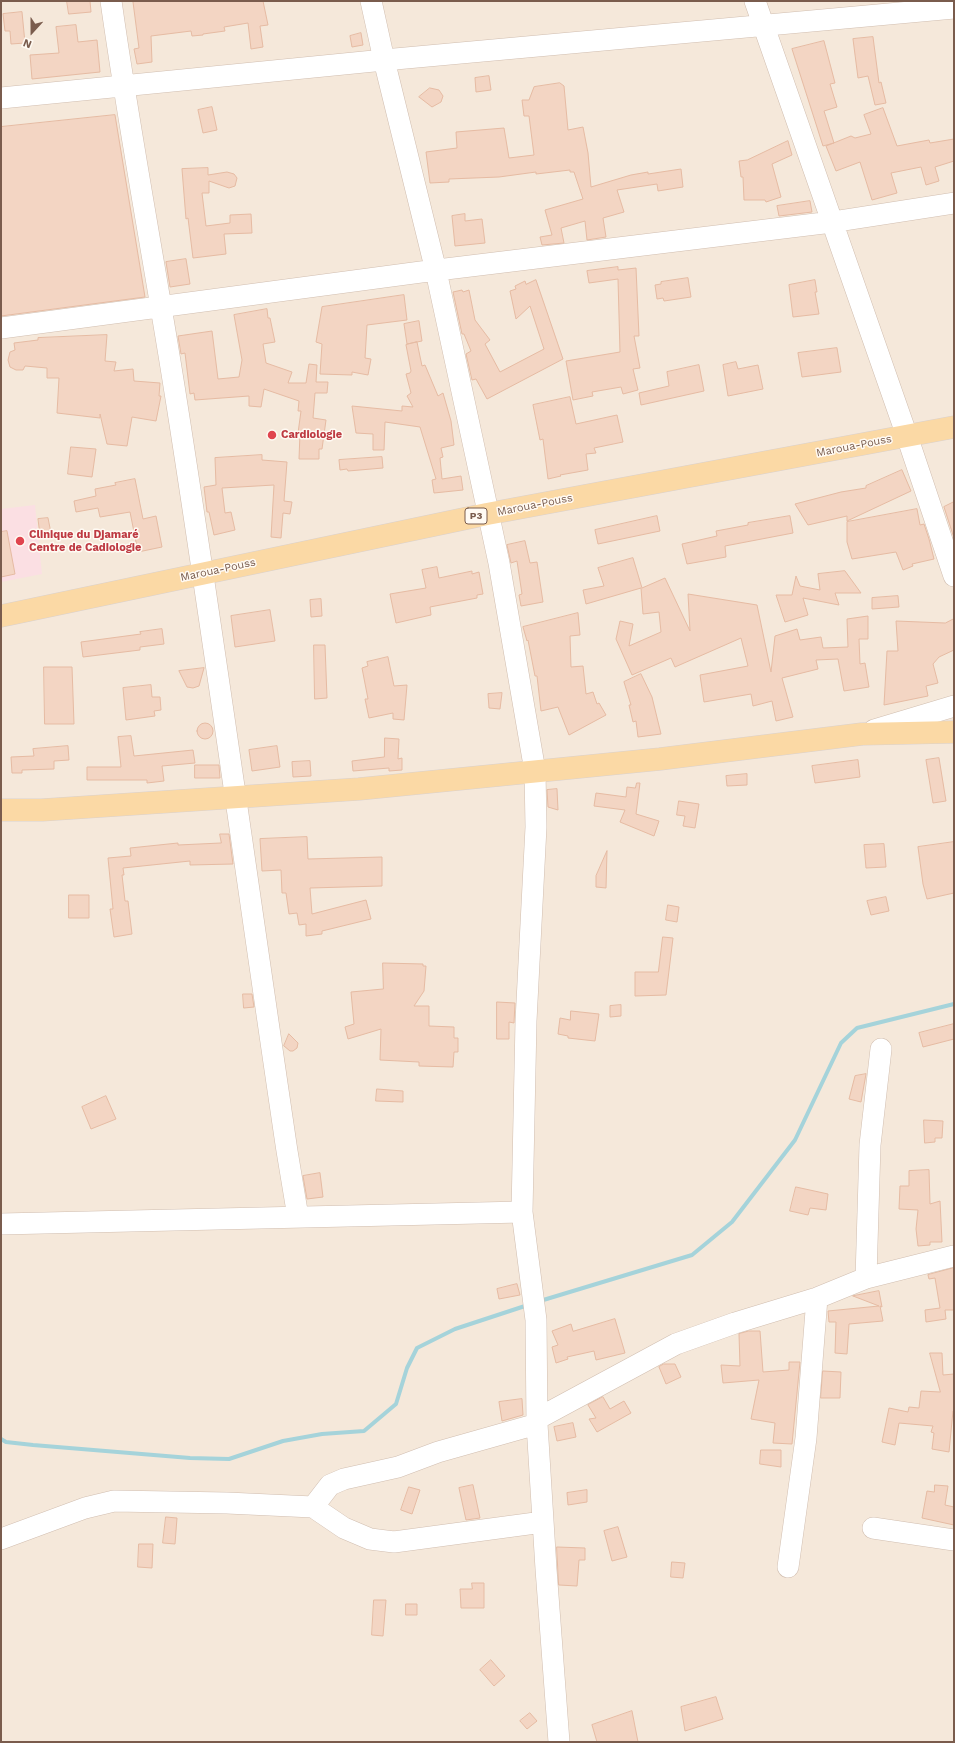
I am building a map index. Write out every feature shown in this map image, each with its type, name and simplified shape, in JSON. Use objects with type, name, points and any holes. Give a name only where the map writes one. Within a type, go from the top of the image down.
[{"type":"main road","name":"Maroua-Pouss","points":[[1,616],[488,514],[954,427]]},
{"type":"main road","points":[[1,810],[42,810],[359,789],[660,759],[862,734],[954,732]]},
{"type":"street","points":[[111,1],[123,86],[161,307],[203,573],[298,1217]]},
{"type":"street","points":[[371,1],[436,271],[488,514],[535,771],[536,827],[526,1021],[522,1212],[534,1293],[536,1320],[537,1421],[559,1742]]},
{"type":"street","points":[[755,1],[907,436],[954,576]]},
{"type":"street","points":[[1,98],[384,60],[954,8]]},
{"type":"street","points":[[1,328],[436,271],[832,222],[954,203]]},
{"type":"street","points":[[862,734],[954,706]]},
{"type":"street","points":[[866,1278],[870,1145],[881,1049]]},
{"type":"street","points":[[1,1224],[522,1212]]},
{"type":"street","points":[[313,1507],[330,1485],[344,1479],[398,1467],[438,1452],[537,1421],[676,1344],[735,1323],[817,1298],[866,1278],[954,1256]]},
{"type":"street","points":[[788,1567],[806,1438],[817,1298]]},
{"type":"street","points":[[1,1539],[84,1508],[114,1501],[313,1507],[344,1528],[370,1539],[394,1542],[543,1522]]},
{"type":"street","points":[[873,1528],[954,1540]]},
{"type":"shaded area","points":[[1,1],[954,1],[954,1742],[1,1742]]},
{"type":"shaded area","name":"Clinique du Djamaré Centre de Cadiologie","points":[[35,505],[42,574],[1,582],[1,509]]},
{"type":"building","points":[[67,1],[90,1],[91,12],[69,14]]},
{"type":"building","points":[[263,1],[268,25],[260,26],[263,47],[251,49],[248,23],[224,27],[225,31],[203,35],[192,36],[191,31],[151,36],[152,62],[137,64],[134,49],[139,48],[133,2]]},
{"type":"building","points":[[22,12],[25,43],[11,44],[10,31],[5,31],[3,14]]},
{"type":"building","points":[[76,25],[78,42],[97,40],[100,72],[32,79],[30,55],[59,53],[56,27]]},
{"type":"building","points":[[361,33],[363,45],[352,47],[350,36]]},
{"type":"building","points":[[873,37],[879,83],[881,82],[886,103],[875,105],[868,76],[858,78],[853,39]]},
{"type":"building","points":[[824,41],[835,83],[830,84],[837,107],[824,111],[834,143],[823,146],[792,49]]},
{"type":"building","points":[[489,76],[491,90],[476,92],[475,78]]},
{"type":"building","points":[[560,83],[564,86],[568,130],[583,127],[588,153],[591,187],[631,175],[681,169],[683,187],[658,191],[657,184],[617,190],[624,212],[603,218],[606,237],[587,240],[585,221],[561,228],[564,243],[542,245],[540,237],[552,235],[545,210],[583,199],[574,172],[570,172],[570,170],[536,174],[536,172],[499,177],[449,179],[449,182],[430,183],[426,152],[457,148],[456,132],[504,128],[509,158],[534,155],[529,116],[524,116],[522,100],[529,100],[534,87]]},
{"type":"building","points":[[430,88],[439,90],[443,96],[441,102],[432,107],[419,97]]},
{"type":"building","points":[[212,107],[217,130],[203,133],[198,110]]},
{"type":"building","points":[[883,108],[897,146],[929,140],[930,143],[954,139],[954,161],[935,167],[939,181],[926,185],[921,167],[891,173],[897,193],[872,200],[860,162],[836,171],[826,146],[851,136],[855,138],[871,134],[864,115]]},
{"type":"building","points":[[115,115],[145,297],[1,316],[1,127]]},
{"type":"building","points":[[788,141],[792,155],[772,164],[781,197],[766,202],[765,200],[744,200],[743,177],[741,177],[739,161],[747,160]]},
{"type":"building","points":[[208,168],[208,175],[227,172],[234,174],[237,178],[235,186],[229,188],[209,181],[209,193],[202,193],[206,226],[230,223],[230,215],[251,214],[252,233],[224,234],[226,254],[193,258],[188,218],[186,219],[182,169]]},
{"type":"building","points":[[810,201],[812,212],[779,216],[777,206]]},
{"type":"building","points":[[465,214],[465,221],[482,219],[485,243],[455,246],[452,216]]},
{"type":"building","points":[[186,259],[190,284],[170,287],[166,262]]},
{"type":"building","points":[[618,267],[618,270],[636,268],[639,336],[634,336],[640,368],[633,369],[638,390],[623,394],[621,387],[592,392],[593,396],[573,400],[566,361],[620,352],[618,279],[589,283],[587,271]]},
{"type":"building","points":[[688,278],[691,297],[664,301],[663,298],[657,299],[655,285],[661,284],[661,282]]},
{"type":"building","points":[[536,280],[563,359],[487,399],[476,379],[472,380],[466,354],[471,351],[464,334],[462,334],[453,292],[462,290],[463,292],[469,290],[475,320],[490,340],[485,344],[500,372],[544,349],[530,306],[516,319],[510,291],[516,289],[515,286],[525,281],[526,284]]},
{"type":"building","points":[[815,280],[817,292],[815,292],[819,314],[793,317],[789,285]]},
{"type":"building","points":[[404,295],[407,320],[367,325],[365,358],[371,359],[368,375],[352,372],[352,375],[320,374],[322,344],[316,342],[322,307]]},
{"type":"building","points":[[267,309],[275,342],[263,344],[266,363],[292,372],[288,383],[306,383],[309,364],[317,365],[316,382],[328,382],[327,393],[315,393],[313,418],[326,420],[322,449],[319,449],[319,459],[299,459],[300,433],[298,433],[301,411],[298,411],[299,401],[264,389],[261,407],[249,406],[249,396],[195,400],[194,393],[190,394],[185,353],[181,354],[178,336],[212,331],[218,379],[239,377],[242,360],[234,315]]},
{"type":"building","points":[[419,321],[422,341],[407,344],[404,324]]},
{"type":"building","points":[[107,335],[105,361],[116,362],[114,371],[133,369],[134,381],[160,383],[159,396],[161,396],[156,421],[132,417],[127,446],[107,444],[100,414],[100,418],[57,413],[59,378],[47,378],[47,368],[25,366],[23,370],[16,370],[10,367],[8,360],[10,352],[15,350],[14,343],[38,340],[38,338]]},
{"type":"building","points":[[417,342],[422,366],[425,365],[438,396],[443,393],[451,421],[454,445],[441,448],[443,457],[440,458],[442,479],[461,476],[463,490],[434,493],[432,480],[436,479],[420,427],[385,422],[384,450],[373,450],[373,434],[356,433],[352,406],[402,411],[402,406],[413,407],[407,396],[411,393],[406,374],[410,373],[411,371],[406,345]]},
{"type":"building","points":[[837,348],[841,372],[802,377],[798,353]]},
{"type":"building","points":[[736,362],[738,369],[758,365],[763,389],[728,396],[723,365]]},
{"type":"building","points":[[699,365],[704,391],[641,405],[639,393],[669,386],[667,372]]},
{"type":"building","points":[[570,397],[576,424],[617,415],[623,442],[594,448],[596,453],[586,454],[588,470],[560,475],[561,476],[548,479],[543,439],[540,440],[533,405]]},
{"type":"building","points":[[71,447],[96,449],[92,477],[68,474]]},
{"type":"building","points":[[262,455],[262,460],[287,462],[284,501],[292,502],[290,514],[283,513],[281,538],[271,537],[274,485],[222,488],[225,513],[231,512],[235,530],[214,535],[209,512],[207,512],[204,487],[216,485],[215,458]]},
{"type":"building","points":[[382,457],[383,468],[348,471],[347,469],[340,470],[339,460]]},
{"type":"building","points":[[902,470],[911,491],[847,521],[847,516],[808,525],[795,504],[841,492],[866,488],[866,486]]},
{"type":"building","points":[[135,479],[143,519],[156,516],[162,547],[138,552],[130,512],[100,517],[98,508],[76,512],[74,501],[96,496],[95,489],[116,485],[115,483]]},
{"type":"building","points":[[954,502],[954,538],[944,507]]},
{"type":"building","points":[[917,509],[920,525],[924,524],[934,559],[912,564],[913,566],[903,570],[896,552],[852,559],[847,542],[847,522]]},
{"type":"building","points":[[657,516],[660,531],[598,544],[595,530]]},
{"type":"building","points":[[790,516],[793,533],[725,546],[726,557],[687,564],[682,544],[717,536],[716,531],[748,525],[748,523]]},
{"type":"building","points":[[48,518],[51,533],[40,535],[38,519]]},
{"type":"building","points":[[7,531],[15,574],[1,577],[1,532]]},
{"type":"building","points":[[525,541],[530,563],[537,562],[543,602],[521,606],[519,595],[522,594],[517,561],[511,563],[507,545]]},
{"type":"building","points":[[633,558],[642,588],[665,578],[690,631],[688,594],[757,605],[771,672],[775,636],[797,629],[800,640],[821,637],[823,648],[848,647],[847,619],[868,616],[868,639],[859,639],[860,664],[865,663],[869,687],[844,691],[838,659],[816,660],[818,669],[782,678],[793,717],[776,721],[772,701],[753,706],[751,694],[704,702],[700,675],[748,666],[741,638],[675,667],[671,658],[632,675],[616,639],[620,621],[633,624],[629,646],[661,632],[659,612],[643,614],[641,588],[586,604],[583,590],[604,586],[598,568]]},
{"type":"building","points":[[437,567],[439,578],[472,571],[472,574],[479,572],[483,594],[477,595],[477,598],[430,607],[431,615],[396,623],[390,594],[426,588],[422,570]]},
{"type":"building","points":[[845,571],[861,593],[835,593],[839,605],[803,598],[808,615],[785,622],[776,595],[792,595],[796,576],[800,586],[820,590],[818,574]]},
{"type":"building","points":[[898,596],[899,607],[872,609],[872,598]]},
{"type":"building","points":[[321,599],[322,616],[311,617],[310,600]]},
{"type":"building","points":[[270,610],[275,641],[235,647],[231,616]]},
{"type":"building","points":[[578,613],[580,635],[570,636],[571,667],[583,666],[586,694],[593,692],[597,704],[599,703],[606,715],[569,735],[558,707],[541,711],[537,676],[535,676],[528,640],[527,641],[523,627]]},
{"type":"building","points":[[954,619],[954,650],[939,657],[933,664],[938,683],[926,686],[928,696],[884,705],[887,651],[898,651],[896,621],[945,623]]},
{"type":"building","points":[[162,629],[164,644],[140,647],[140,650],[83,657],[81,642],[141,634],[140,632]]},
{"type":"building","points":[[314,645],[325,645],[327,698],[315,699]]},
{"type":"building","points":[[388,657],[394,686],[407,685],[404,720],[393,719],[393,713],[369,718],[365,699],[368,699],[362,668],[368,666],[367,662]]},
{"type":"building","points":[[44,667],[72,667],[74,724],[45,724]]},
{"type":"building","points":[[204,668],[199,686],[193,688],[187,687],[179,671]]},
{"type":"building","points":[[641,674],[652,697],[661,734],[638,737],[636,721],[633,722],[629,705],[631,705],[624,682]]},
{"type":"building","points":[[151,685],[152,697],[160,697],[161,710],[154,711],[155,716],[126,720],[123,688]]},
{"type":"building","points":[[502,693],[500,709],[489,708],[488,694]]},
{"type":"building","points":[[205,723],[212,728],[213,731],[208,738],[205,739],[198,734],[197,731],[202,724]]},
{"type":"building","points":[[131,736],[134,756],[193,750],[195,763],[162,766],[164,781],[147,783],[147,780],[87,780],[87,767],[121,767],[118,737]]},
{"type":"building","points":[[385,738],[399,739],[398,759],[402,758],[402,770],[389,771],[389,768],[353,771],[352,761],[384,757]]},
{"type":"building","points":[[68,746],[69,760],[54,761],[54,769],[22,770],[22,773],[12,773],[11,757],[34,756],[33,749]]},
{"type":"building","points":[[277,746],[280,767],[252,771],[249,750]]},
{"type":"building","points":[[939,758],[946,801],[933,803],[926,760]]},
{"type":"building","points":[[858,760],[860,777],[815,783],[812,766]]},
{"type":"building","points":[[310,761],[311,776],[293,777],[292,762]]},
{"type":"building","points":[[195,765],[219,765],[220,778],[195,778]]},
{"type":"building","points":[[747,774],[747,785],[727,786],[726,776]]},
{"type":"building","points":[[637,783],[640,783],[636,814],[659,821],[654,836],[620,822],[625,810],[594,806],[596,793],[626,797],[627,787],[635,788]]},
{"type":"building","points":[[557,789],[558,810],[548,807],[547,790]]},
{"type":"building","points":[[679,801],[699,804],[695,828],[683,826],[685,816],[677,815]]},
{"type":"building","points":[[220,834],[229,834],[233,864],[190,865],[190,861],[123,868],[124,875],[122,875],[125,901],[128,901],[132,934],[114,937],[110,909],[113,909],[108,858],[131,856],[130,848],[178,843],[178,845],[221,843]]},
{"type":"building","points":[[307,837],[308,859],[382,857],[382,886],[310,888],[312,914],[366,900],[371,919],[322,931],[322,934],[306,936],[306,924],[299,925],[297,913],[289,914],[286,893],[282,893],[281,870],[262,871],[260,839]]},
{"type":"building","points":[[954,842],[954,893],[927,899],[923,884],[918,847]]},
{"type":"building","points":[[884,844],[886,867],[866,868],[864,845]]},
{"type":"building","points":[[607,851],[606,888],[596,887],[596,876]]},
{"type":"building","points":[[69,895],[89,895],[89,918],[69,918]]},
{"type":"building","points":[[886,897],[889,911],[871,915],[867,901]]},
{"type":"building","points":[[668,905],[679,907],[677,922],[666,920]]},
{"type":"building","points":[[663,937],[673,938],[666,995],[635,996],[635,972],[658,972]]},
{"type":"building","points":[[383,963],[423,964],[423,966],[426,966],[424,991],[414,1006],[429,1006],[429,1026],[454,1027],[454,1038],[458,1038],[458,1052],[454,1052],[453,1067],[419,1066],[419,1062],[380,1060],[381,1029],[348,1039],[345,1027],[354,1024],[351,992],[383,989]]},
{"type":"building","points":[[243,994],[252,994],[254,1007],[244,1008]]},
{"type":"building","points":[[497,1002],[515,1003],[514,1023],[509,1022],[509,1039],[497,1039]]},
{"type":"building","points":[[621,1005],[621,1016],[610,1017],[610,1006]]},
{"type":"building","points":[[571,1011],[599,1014],[595,1041],[568,1038],[568,1036],[558,1034],[560,1018],[570,1020]]},
{"type":"building","points":[[954,1024],[954,1039],[923,1047],[919,1033]]},
{"type":"building","points":[[289,1034],[298,1043],[297,1048],[293,1051],[290,1051],[284,1046]]},
{"type":"building","points":[[866,1074],[861,1102],[849,1099],[855,1076]]},
{"type":"building","points":[[377,1089],[403,1091],[403,1102],[376,1101]]},
{"type":"building","points":[[106,1096],[116,1119],[91,1129],[82,1107]]},
{"type":"building","points":[[924,1120],[943,1121],[942,1138],[935,1138],[935,1142],[925,1143]]},
{"type":"building","points":[[929,1170],[930,1204],[940,1201],[942,1242],[930,1242],[930,1245],[918,1246],[916,1229],[918,1210],[899,1209],[900,1186],[909,1186],[909,1171]]},
{"type":"building","points":[[320,1173],[323,1197],[307,1199],[303,1176]]},
{"type":"building","points":[[796,1187],[828,1194],[826,1210],[810,1208],[808,1215],[790,1211]]},
{"type":"building","points":[[954,1268],[954,1310],[945,1310],[946,1319],[926,1322],[925,1310],[940,1308],[935,1278],[929,1279],[928,1275]]},
{"type":"building","points":[[517,1284],[520,1295],[499,1299],[497,1289]]},
{"type":"building","points":[[879,1291],[883,1321],[849,1324],[847,1354],[835,1353],[836,1322],[829,1322],[828,1311],[879,1306],[853,1296]]},
{"type":"building","points":[[615,1319],[625,1353],[596,1360],[594,1351],[567,1357],[568,1359],[556,1363],[552,1347],[558,1345],[552,1331],[571,1324],[573,1331]]},
{"type":"building","points":[[749,1331],[760,1331],[763,1372],[789,1370],[789,1362],[800,1362],[792,1444],[773,1443],[775,1423],[751,1419],[759,1380],[723,1383],[721,1365],[740,1366],[739,1334]]},
{"type":"building","points":[[930,1353],[942,1353],[943,1375],[954,1374],[954,1412],[953,1411],[949,1452],[932,1449],[934,1433],[931,1432],[933,1426],[899,1423],[895,1445],[882,1442],[889,1408],[908,1412],[909,1407],[919,1408],[921,1391],[940,1392]]},
{"type":"building","points":[[664,1364],[675,1364],[681,1377],[666,1384],[659,1367]]},
{"type":"building","points":[[823,1371],[841,1372],[840,1398],[821,1398]]},
{"type":"building","points":[[603,1397],[610,1409],[624,1401],[631,1413],[597,1432],[589,1419],[596,1418],[588,1405]]},
{"type":"building","points":[[522,1399],[523,1415],[502,1421],[499,1402]]},
{"type":"building","points":[[573,1423],[576,1437],[557,1441],[554,1427]]},
{"type":"building","points":[[761,1450],[781,1450],[781,1467],[760,1464]]},
{"type":"building","points":[[473,1485],[480,1518],[466,1520],[459,1488]]},
{"type":"building","points":[[935,1485],[948,1486],[945,1505],[954,1507],[954,1525],[922,1518],[927,1491],[934,1492]]},
{"type":"building","points":[[409,1487],[420,1490],[412,1514],[401,1510]]},
{"type":"building","points":[[587,1490],[587,1502],[568,1505],[567,1493]]},
{"type":"building","points":[[166,1517],[177,1518],[175,1544],[163,1543]]},
{"type":"building","points":[[618,1527],[627,1557],[612,1561],[604,1531]]},
{"type":"building","points":[[139,1544],[153,1544],[152,1568],[138,1567]]},
{"type":"building","points":[[557,1547],[585,1548],[585,1560],[579,1560],[577,1586],[559,1585]]},
{"type":"building","points":[[672,1562],[685,1563],[683,1578],[671,1577]]},
{"type":"building","points":[[472,1583],[484,1583],[484,1608],[461,1608],[460,1589],[472,1589]]},
{"type":"building","points":[[374,1600],[386,1600],[383,1636],[372,1635]]},
{"type":"building","points":[[406,1604],[417,1604],[417,1615],[406,1615]]},
{"type":"building","points":[[491,1660],[505,1676],[494,1686],[480,1670]]},
{"type":"building","points":[[716,1697],[723,1719],[685,1731],[681,1707]]},
{"type":"building","points":[[632,1711],[638,1742],[597,1742],[592,1725]]},
{"type":"building","points":[[530,1713],[537,1721],[527,1729],[520,1721]]},
{"type":"waterway","points":[[540,1301],[692,1255],[732,1222],[795,1140],[841,1043],[857,1028],[954,1004]]},
{"type":"waterway","points":[[1,1439],[6,1442],[33,1445],[190,1458],[229,1459],[283,1441],[322,1434],[364,1431],[396,1404],[407,1368],[417,1348],[455,1329],[528,1305]]},
{"type":"place","name":"Cardiologie","points":[[272,435]]},
{"type":"place","name":"Clinique du Djamaré Centre de Cadiologie","points":[[20,541]]}]
